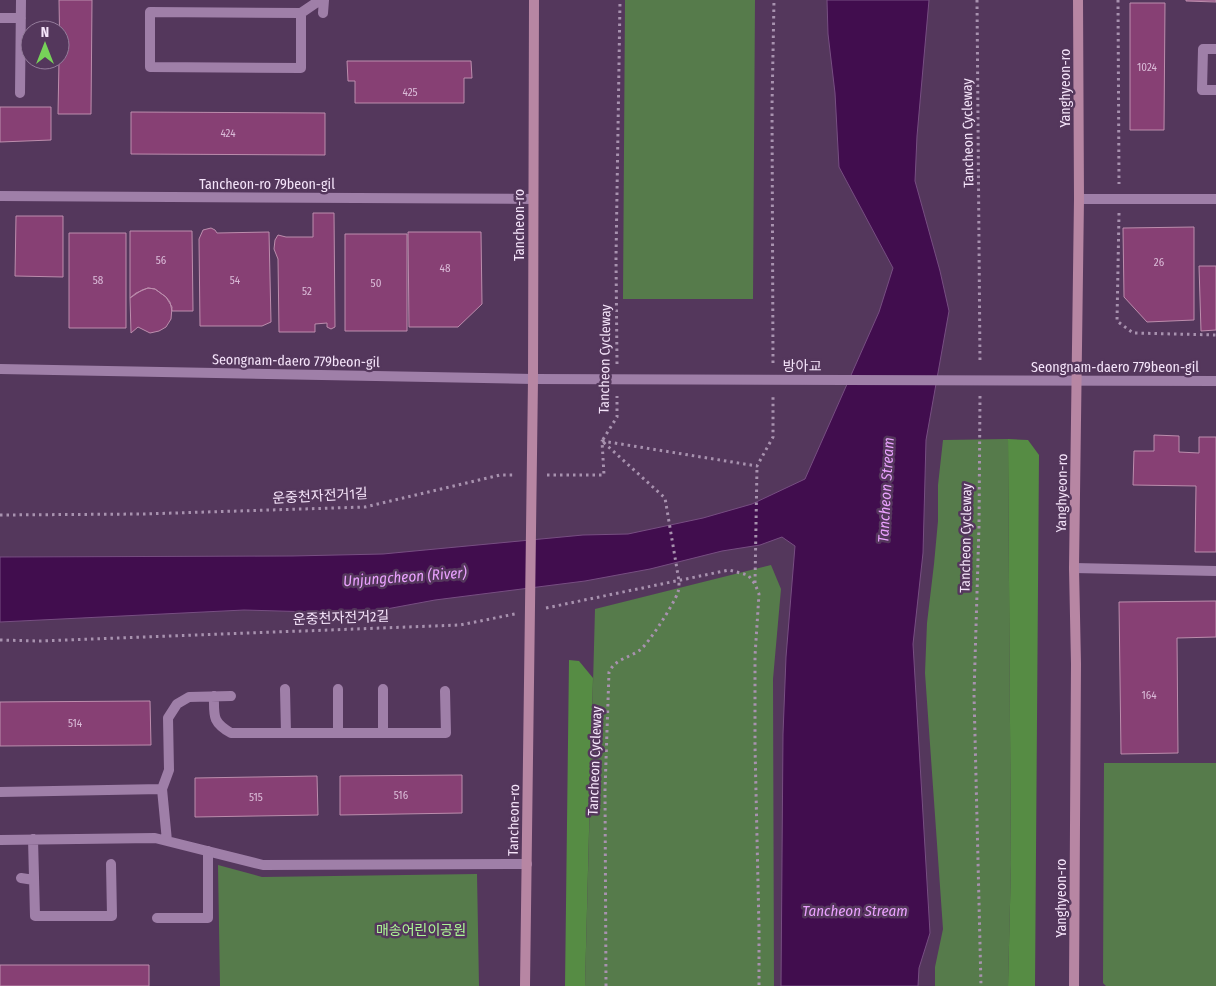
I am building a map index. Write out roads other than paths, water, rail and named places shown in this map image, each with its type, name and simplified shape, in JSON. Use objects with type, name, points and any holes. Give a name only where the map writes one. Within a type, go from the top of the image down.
[{"type":"main road","name":"Tancheon-ro","points":[[525,986],[532,450],[534,0]]},
{"type":"main road","name":"Yanghyeon-ro","points":[[1074,986],[1076,664],[1074,568],[1079,199],[1078,0]]},
{"type":"street","points":[[20,93],[21,0]]},
{"type":"street","points":[[301,13],[301,68],[150,67],[150,12],[301,13],[322,0],[323,13]]},
{"type":"street","points":[[0,18],[21,18]]},
{"type":"street","points":[[1216,49],[1203,49],[1202,90],[1216,90]]},
{"type":"street","name":"Tancheon-ro 79beon-gil","points":[[0,196],[533,199]]},
{"type":"street","points":[[1079,199],[1216,199]]},
{"type":"street","name":"Seongnam-daero 779beon-gil","points":[[0,369],[591,378]]},
{"type":"street","name":"방아교","points":[[591,378],[1013,380]]},
{"type":"street","name":"Seongnam-daero 779beon-gil","points":[[1013,380],[1216,381]]},
{"type":"street","points":[[1074,568],[1216,571]]},
{"type":"street","points":[[285,689],[286,733]]},
{"type":"street","points":[[338,689],[338,733]]},
{"type":"street","points":[[383,689],[383,732]]},
{"type":"street","points":[[214,696],[214,716],[220,726],[230,732],[446,732],[446,691]]},
{"type":"street","points":[[167,841],[162,790],[169,770],[168,718],[177,704],[189,697],[231,696]]},
{"type":"street","points":[[0,792],[162,790]]},
{"type":"street","points":[[0,840],[155,838],[264,865],[527,864]]},
{"type":"street","points":[[33,839],[35,916],[112,916],[111,864]]},
{"type":"street","points":[[156,918],[208,918],[208,851]]},
{"type":"street","points":[[21,878],[34,880]]},
{"type":"water","name":"Tancheon Stream","points":[[827,0],[929,0],[915,181],[949,311],[926,440],[923,553],[913,644],[930,933],[919,968],[918,986],[781,986],[783,734],[786,657],[795,546],[782,537],[760,545],[722,551],[650,569],[585,581],[435,600],[381,610],[314,612],[244,610],[0,622],[0,557],[383,554],[583,535],[628,534],[703,518],[752,504],[805,479],[879,312],[893,268],[839,167]]},
{"type":"water label","name":"Unjungcheon (River)","points":[[405,577]]},
{"type":"park label","name":"매송어린이공원","points":[[421,930]]}]
